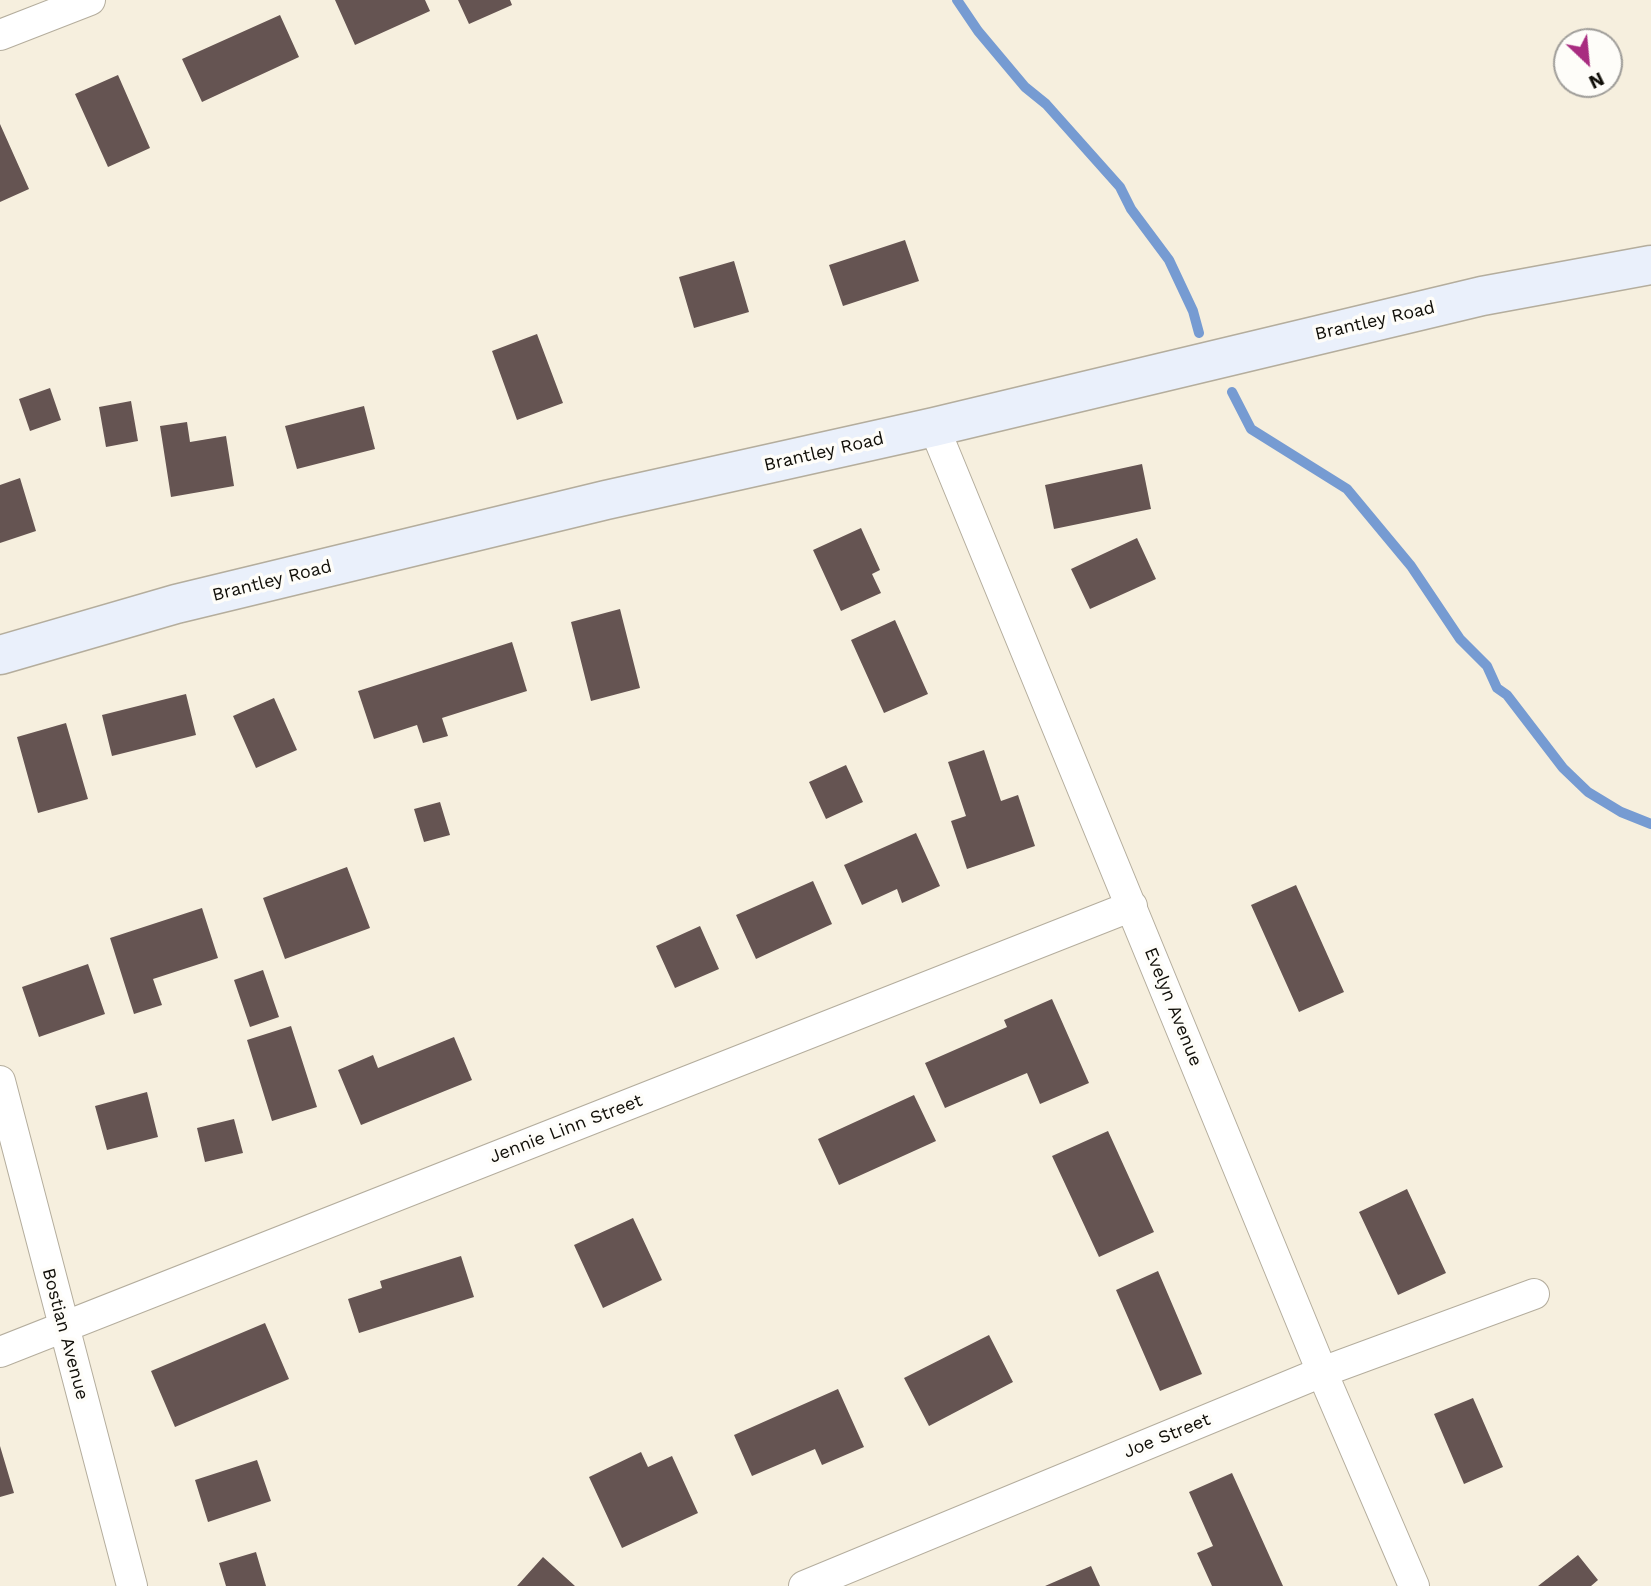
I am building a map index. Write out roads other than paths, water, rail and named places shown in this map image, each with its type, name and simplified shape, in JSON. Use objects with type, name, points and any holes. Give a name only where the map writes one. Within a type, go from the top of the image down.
[{"type":"street","points":[[0,35],[90,0]]},
{"type":"street","name":"Brantley Road","points":[[0,655],[190,601],[606,500],[934,427],[1482,296],[1651,265]]},
{"type":"street","name":"Evelyn Avenue","points":[[934,427],[1322,1372],[1415,1586]]},
{"type":"street","name":"Jennie Linn Street","points":[[0,1353],[62,1326],[1132,906]]},
{"type":"street","name":"Bostian Avenue","points":[[0,1081],[132,1586]]},
{"type":"street","name":"Joe Street","points":[[804,1586],[1322,1372],[1534,1293]]},
{"type":"waterway","points":[[957,0],[978,31],[1025,87],[1046,104],[1120,187],[1131,209],[1169,260],[1193,311],[1199,333]]},
{"type":"waterway","points":[[1232,392],[1251,429],[1347,489],[1411,566],[1460,639],[1487,666],[1497,688],[1507,695],[1563,768],[1588,792],[1621,812],[1651,824]]}]
